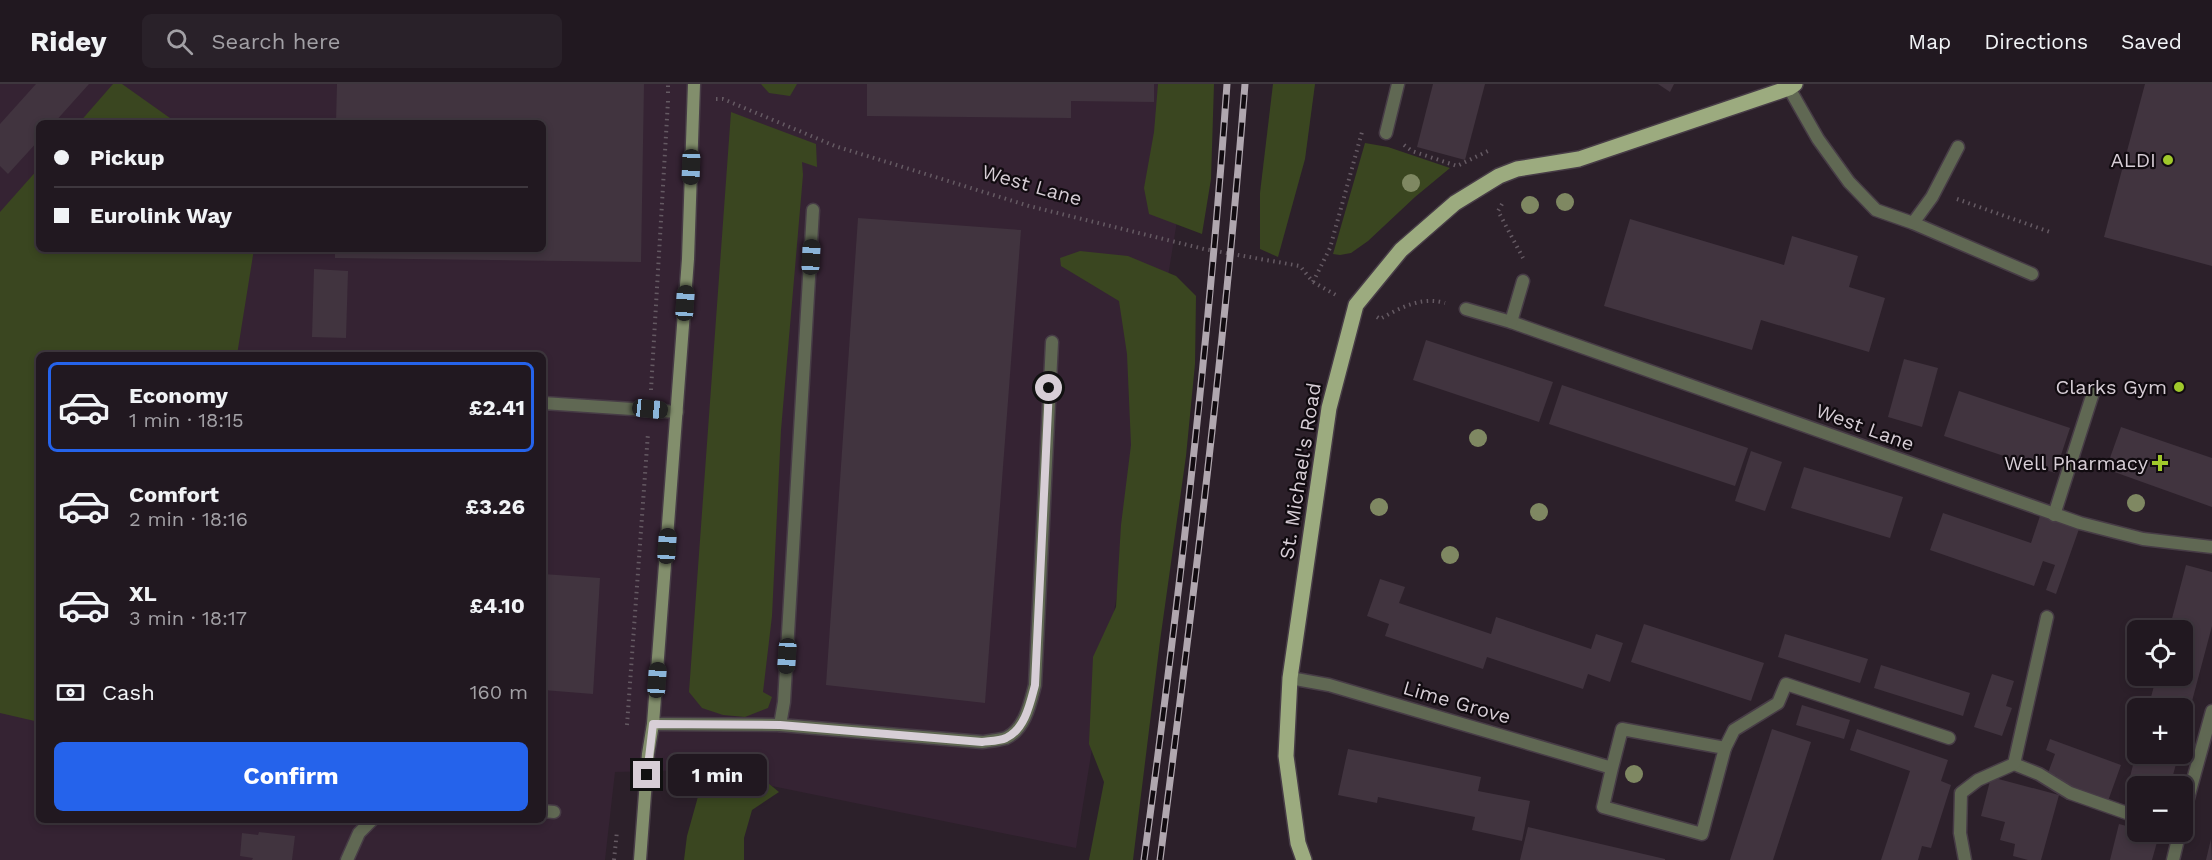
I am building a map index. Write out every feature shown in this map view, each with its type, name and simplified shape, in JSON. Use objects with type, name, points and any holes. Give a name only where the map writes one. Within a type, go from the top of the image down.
[{"type":"main road","points":[[640,860],[648,754],[653,724],[688,260],[694,84]]},
{"type":"main road","name":"St. Michael's Road","points":[[1304,860],[1298,843],[1286,756],[1290,678],[1329,408],[1356,305],[1401,250],[1455,203],[1498,176],[1517,170],[1579,159],[1792,86]]},
{"type":"street","points":[[1386,133],[1398,84]]},
{"type":"street","points":[[1792,86],[1818,138],[1849,182],[1876,210],[1913,223],[2032,274]]},
{"type":"street","points":[[1913,223],[1936,191],[1958,147]]},
{"type":"street","points":[[780,725],[784,702],[813,210]]},
{"type":"street","points":[[1511,322],[1523,281]]},
{"type":"street","name":"West Lane","points":[[1466,309],[1511,322],[2054,515],[2143,539],[2212,547]]},
{"type":"street","points":[[653,724],[780,725],[982,742],[1006,738],[1020,726],[1030,706],[1035,685],[1052,342]]},
{"type":"street","points":[[2054,515],[2093,393]]},
{"type":"street","points":[[546,403],[677,412]]},
{"type":"street","points":[[2014,764],[2047,617]]},
{"type":"street","name":"Lime Grove","points":[[1290,678],[1329,685],[1612,768]]},
{"type":"street","points":[[1725,748],[1622,729],[1603,807],[1702,834],[1725,748],[1734,730],[1778,703],[1786,684],[1949,738]]},
{"type":"street","points":[[2193,780],[2212,711]]},
{"type":"street","points":[[1965,860],[1960,833],[1961,793],[1978,780],[2014,764],[2039,774],[2070,793],[2127,813]]},
{"type":"street","points":[[347,860],[359,833],[369,823]]},
{"type":"street","points":[[2173,860],[2176,842]]},
{"type":"path","points":[[626,736],[650,409],[668,84]]},
{"type":"path","name":"West Lane","points":[[723,99],[835,146],[1006,199],[1204,249],[1300,266],[1313,282],[1331,293]]},
{"type":"path","points":[[1313,282],[1330,248],[1364,127],[1386,133],[1412,151],[1457,166],[1488,151]]},
{"type":"path","points":[[1936,191],[2050,232]]},
{"type":"path","points":[[1380,320],[1408,303],[1436,300],[1466,309]]},
{"type":"path","points":[[614,860],[617,826]]},
{"type":"shaded area","points":[[0,84],[1193,84],[1190,140],[1076,848],[693,770],[615,772],[605,860],[0,860]]},
{"type":"green space","points":[[113,84],[122,84],[173,120],[82,120]]},
{"type":"green space","points":[[761,84],[797,84],[790,96],[769,93]]},
{"type":"green space","points":[[1158,84],[1214,84],[1211,179],[1202,234],[1149,214],[1144,188],[1154,132]]},
{"type":"green space","points":[[1273,84],[1315,84],[1305,159],[1278,257],[1260,249],[1260,193]]},
{"type":"green space","points":[[731,112],[816,144],[817,167],[802,162],[803,175],[781,430],[772,616],[763,692],[772,697],[768,708],[745,717],[723,715],[702,708],[689,692]]},
{"type":"green space","points":[[1365,143],[1388,147],[1450,168],[1368,241],[1351,253],[1333,254]]},
{"type":"green space","points":[[36,171],[36,252],[254,252],[237,352],[36,352],[36,721],[0,713],[0,212]]},
{"type":"green space","points":[[1080,251],[1128,256],[1176,276],[1196,296],[1195,364],[1186,456],[1133,860],[1089,860],[1104,782],[1089,744],[1093,657],[1116,607],[1121,525],[1131,445],[1127,354],[1119,301],[1061,266],[1060,258]]},
{"type":"green space","points":[[746,777],[768,783],[779,792],[752,810],[744,838],[744,860],[684,860],[687,836],[699,793],[721,782]]},
{"type":"building","points":[[36,84],[89,84],[57,120],[36,120],[36,143],[8,174],[0,166],[0,124]]},
{"type":"building","points":[[337,84],[644,84],[641,262],[335,258],[335,252],[546,252],[546,120],[336,120]]},
{"type":"building","points":[[867,84],[1154,84],[1154,102],[1071,101],[1071,118],[867,116]]},
{"type":"building","points":[[1433,84],[1485,84],[1465,160],[1417,147]]},
{"type":"building","points":[[1658,84],[1674,84],[1670,92]]},
{"type":"building","name":"ALDI","points":[[2145,84],[2212,84],[2212,266],[2104,237]]},
{"type":"building","points":[[858,218],[1021,230],[985,703],[826,685]]},
{"type":"building","points":[[1630,219],[1784,265],[1792,236],[1858,256],[1849,287],[1885,298],[1869,352],[1761,320],[1752,350],[1604,306]]},
{"type":"building","points":[[314,269],[348,271],[346,338],[312,337]]},
{"type":"building","points":[[1426,340],[1553,382],[1539,422],[1413,380]]},
{"type":"building","points":[[1904,359],[1938,368],[1922,427],[1888,417]]},
{"type":"building","points":[[1562,385],[1748,448],[1735,486],[1549,424]]},
{"type":"building","points":[[1959,391],[2070,428],[2055,473],[1944,436]]},
{"type":"building","name":"Well Pharmacy","points":[[2121,427],[2212,458],[2212,507],[2106,469]]},
{"type":"building","points":[[1751,451],[1782,462],[1765,511],[1735,501]]},
{"type":"building","points":[[1804,467],[1903,497],[1890,538],[1791,508]]},
{"type":"building","points":[[1943,513],[2031,543],[2040,516],[2079,529],[2056,594],[2046,590],[2055,565],[2043,561],[2034,586],[1930,550]]},
{"type":"building","points":[[2186,565],[2212,572],[2212,626],[2193,698],[2151,698],[2154,686],[2193,686],[2193,620],[2172,620]]},
{"type":"building","points":[[546,574],[600,578],[593,694],[546,690]]},
{"type":"building","points":[[1380,579],[1405,587],[1399,603],[1491,634],[1496,617],[1591,649],[1596,634],[1623,643],[1610,682],[1588,674],[1583,689],[1487,657],[1483,669],[1385,636],[1389,624],[1367,616]]},
{"type":"building","points":[[1644,624],[1764,663],[1751,701],[1631,662]]},
{"type":"building","points":[[1785,634],[1868,659],[1860,683],[1778,657]]},
{"type":"building","points":[[1881,665],[1970,693],[1963,716],[1874,688]]},
{"type":"building","points":[[1992,674],[2014,681],[2006,706],[2012,708],[2002,736],[1974,727]]},
{"type":"building","points":[[1802,705],[1850,720],[1844,739],[1796,725]]},
{"type":"building","points":[[1772,729],[1811,742],[1773,860],[1730,860]]},
{"type":"building","points":[[1857,729],[1948,760],[1941,781],[1951,785],[1931,848],[1922,846],[1918,860],[1881,860],[1910,771],[1850,750]]},
{"type":"building","points":[[2050,739],[2121,765],[2108,801],[2055,781],[2057,776],[2048,773],[2055,754],[2046,750]]},
{"type":"building","points":[[1348,749],[1481,777],[1478,791],[1530,801],[1522,841],[1472,830],[1475,817],[1378,797],[1377,803],[1338,795]]},
{"type":"building","points":[[2133,764],[2176,764],[2173,776],[2130,776]]},
{"type":"building","points":[[1991,777],[2059,795],[2041,860],[2028,860],[2013,856],[2015,844],[2000,840],[2005,822],[1981,816]]},
{"type":"building","points":[[2119,824],[2127,826],[2127,842],[2157,842],[2152,860],[2110,860]]},
{"type":"building","points":[[1528,827],[1665,859],[1665,860],[1520,860]]},
{"type":"building","points":[[259,832],[295,836],[292,860],[252,860],[253,858],[240,856],[242,833],[258,835]]},
{"type":"building","points":[[2211,839],[2212,860],[2206,860]]},
{"type":"railway","points":[[1144,860],[1192,473],[1227,84]]},
{"type":"railway","points":[[1160,860],[1218,376],[1245,84]]},
{"type":"place","name":"ALDI","points":[[2168,160]]},
{"type":"place","name":"Clarks Gym","points":[[2179,387]]},
{"type":"place","name":"Well Pharmacy","points":[[2160,463]]},
{"type":"route","points":[[647,775],[653,724],[780,725],[982,742],[1006,738],[1020,726],[1030,706],[1035,685],[1049,388]]}]
